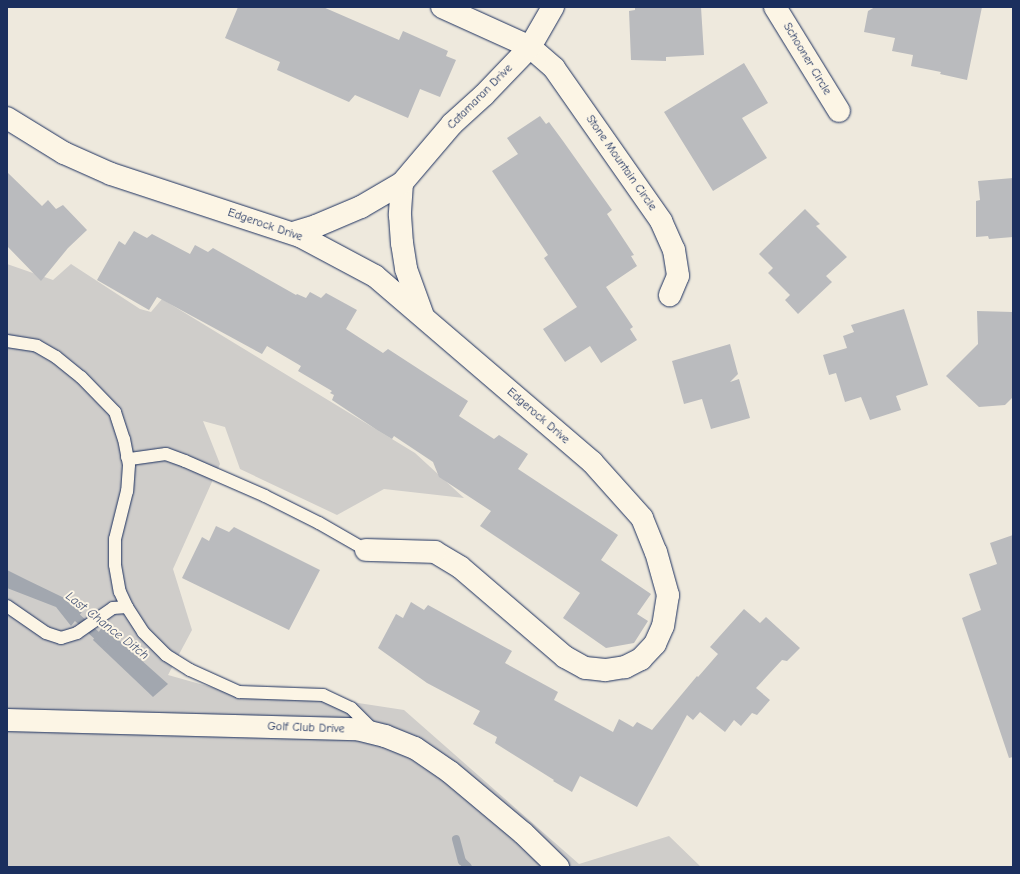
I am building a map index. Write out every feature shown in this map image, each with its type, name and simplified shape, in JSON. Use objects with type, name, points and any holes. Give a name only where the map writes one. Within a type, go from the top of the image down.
[{"type":"street","name":"Stone Mountain Circle","points":[[442,7],[530,47],[554,68],[661,221],[674,250],[678,276],[670,295]]},
{"type":"street","name":"Catamaran Drive","points":[[293,233],[316,226],[361,207],[402,183],[452,124],[484,95],[530,47],[553,7]]},
{"type":"street","name":"Schooner Circle","points":[[776,7],[839,111]]},
{"type":"street","name":"Edgerock Drive","points":[[7,118],[64,153],[111,174],[293,233],[375,276],[592,462],[642,518],[656,552],[668,595],[663,626],[655,644],[641,659],[624,667],[605,670],[585,668],[565,657],[460,567],[435,552],[366,550]]},
{"type":"street","points":[[402,183],[400,216],[402,243],[408,275],[424,319]]},
{"type":"street","name":"Golf Club Drive","points":[[7,720],[356,729],[378,734],[415,748],[450,772],[523,833],[558,867]]},
{"type":"lane","points":[[7,341],[37,346],[56,357],[81,377],[115,412],[124,439],[129,465],[127,491],[115,539],[116,565],[120,592],[127,607],[143,632],[166,655],[190,670],[239,692],[323,695],[351,708],[378,734]]},
{"type":"lane","points":[[127,457],[130,459],[166,454],[185,461],[265,496],[319,523],[366,550]]},
{"type":"lane","points":[[7,606],[53,637],[61,638],[77,633],[113,608],[127,607]]},
{"type":"shaded area","points":[[7,264],[53,280],[71,264],[140,309],[151,312],[162,299],[415,453],[464,498],[384,489],[337,515],[240,469],[225,427],[203,421],[220,464],[173,569],[192,630],[168,675],[225,691],[306,695],[404,710],[579,864],[669,836],[701,867],[7,867]]},
{"type":"shaded area","points":[[7,570],[85,608],[71,626],[56,607],[7,588]]},
{"type":"shaded area","points":[[103,626],[168,684],[153,697],[93,640]]},
{"type":"building","points":[[238,7],[323,7],[399,40],[403,31],[448,51],[446,56],[456,60],[440,97],[420,89],[408,118],[355,95],[349,102],[277,70],[280,62],[225,38]]},
{"type":"building","points":[[635,7],[701,7],[704,55],[666,57],[666,61],[631,60],[629,11],[635,10]]},
{"type":"building","points":[[875,7],[982,7],[967,80],[940,74],[941,72],[911,66],[913,55],[892,51],[895,38],[864,32],[868,11]]},
{"type":"building","points":[[744,63],[768,103],[742,118],[767,158],[713,191],[664,112]]},
{"type":"building","points":[[540,116],[546,124],[549,122],[612,210],[607,214],[634,255],[631,256],[637,266],[606,287],[633,327],[630,329],[637,340],[601,363],[590,346],[565,362],[543,329],[577,307],[544,258],[548,255],[492,171],[518,154],[507,138]]},
{"type":"building","points":[[7,172],[42,206],[48,200],[56,209],[63,205],[87,230],[68,248],[41,281],[7,246]]},
{"type":"building","points":[[1013,178],[1013,237],[989,239],[988,236],[976,237],[976,201],[980,200],[978,181]]},
{"type":"building","points":[[805,209],[820,224],[816,226],[847,257],[826,276],[832,282],[798,314],[785,300],[790,295],[768,273],[773,268],[759,254]]},
{"type":"building","points":[[134,231],[147,238],[152,234],[190,254],[195,245],[208,252],[213,248],[296,295],[297,294],[306,298],[310,292],[321,298],[326,293],[357,310],[346,329],[383,353],[388,349],[468,401],[459,416],[494,439],[499,435],[528,454],[518,469],[618,535],[601,560],[651,594],[637,614],[648,621],[634,643],[606,648],[563,618],[580,593],[480,526],[491,511],[439,477],[433,462],[394,436],[392,439],[377,430],[332,400],[334,395],[330,393],[332,391],[298,371],[301,366],[267,346],[262,354],[157,297],[149,310],[97,280],[119,241],[125,245]]},
{"type":"building","points":[[904,309],[928,385],[896,396],[901,410],[870,420],[861,397],[845,402],[836,373],[829,375],[823,355],[847,348],[843,336],[854,332],[851,325]]},
{"type":"building","points":[[977,311],[1013,312],[1013,397],[1005,405],[979,407],[946,376],[978,344]]},
{"type":"building","points":[[730,344],[738,374],[730,382],[739,379],[750,418],[711,429],[702,399],[684,404],[672,361]]},
{"type":"building","points":[[216,526],[229,532],[234,527],[320,570],[289,630],[182,578],[202,537],[209,541]]},
{"type":"building","points":[[1013,535],[1013,757],[1009,758],[962,618],[981,610],[969,574],[997,564],[990,543]]},
{"type":"building","points":[[411,602],[424,610],[428,605],[512,651],[505,663],[558,692],[554,700],[613,732],[619,719],[633,727],[637,722],[652,730],[697,676],[698,677],[718,654],[710,647],[744,609],[760,623],[766,617],[800,648],[787,661],[782,660],[756,688],[770,700],[757,715],[752,713],[741,726],[734,720],[725,732],[700,712],[693,720],[687,715],[637,807],[580,776],[572,792],[553,781],[554,780],[495,743],[497,737],[473,724],[480,711],[427,683],[378,648],[396,614],[403,618]]},
{"type":"waterway","name":"Last Chance Ditch","points":[[70,611],[104,642]]},
{"type":"waterway","name":"Last Chance Ditch","points":[[456,839],[462,861],[468,867]]}]
